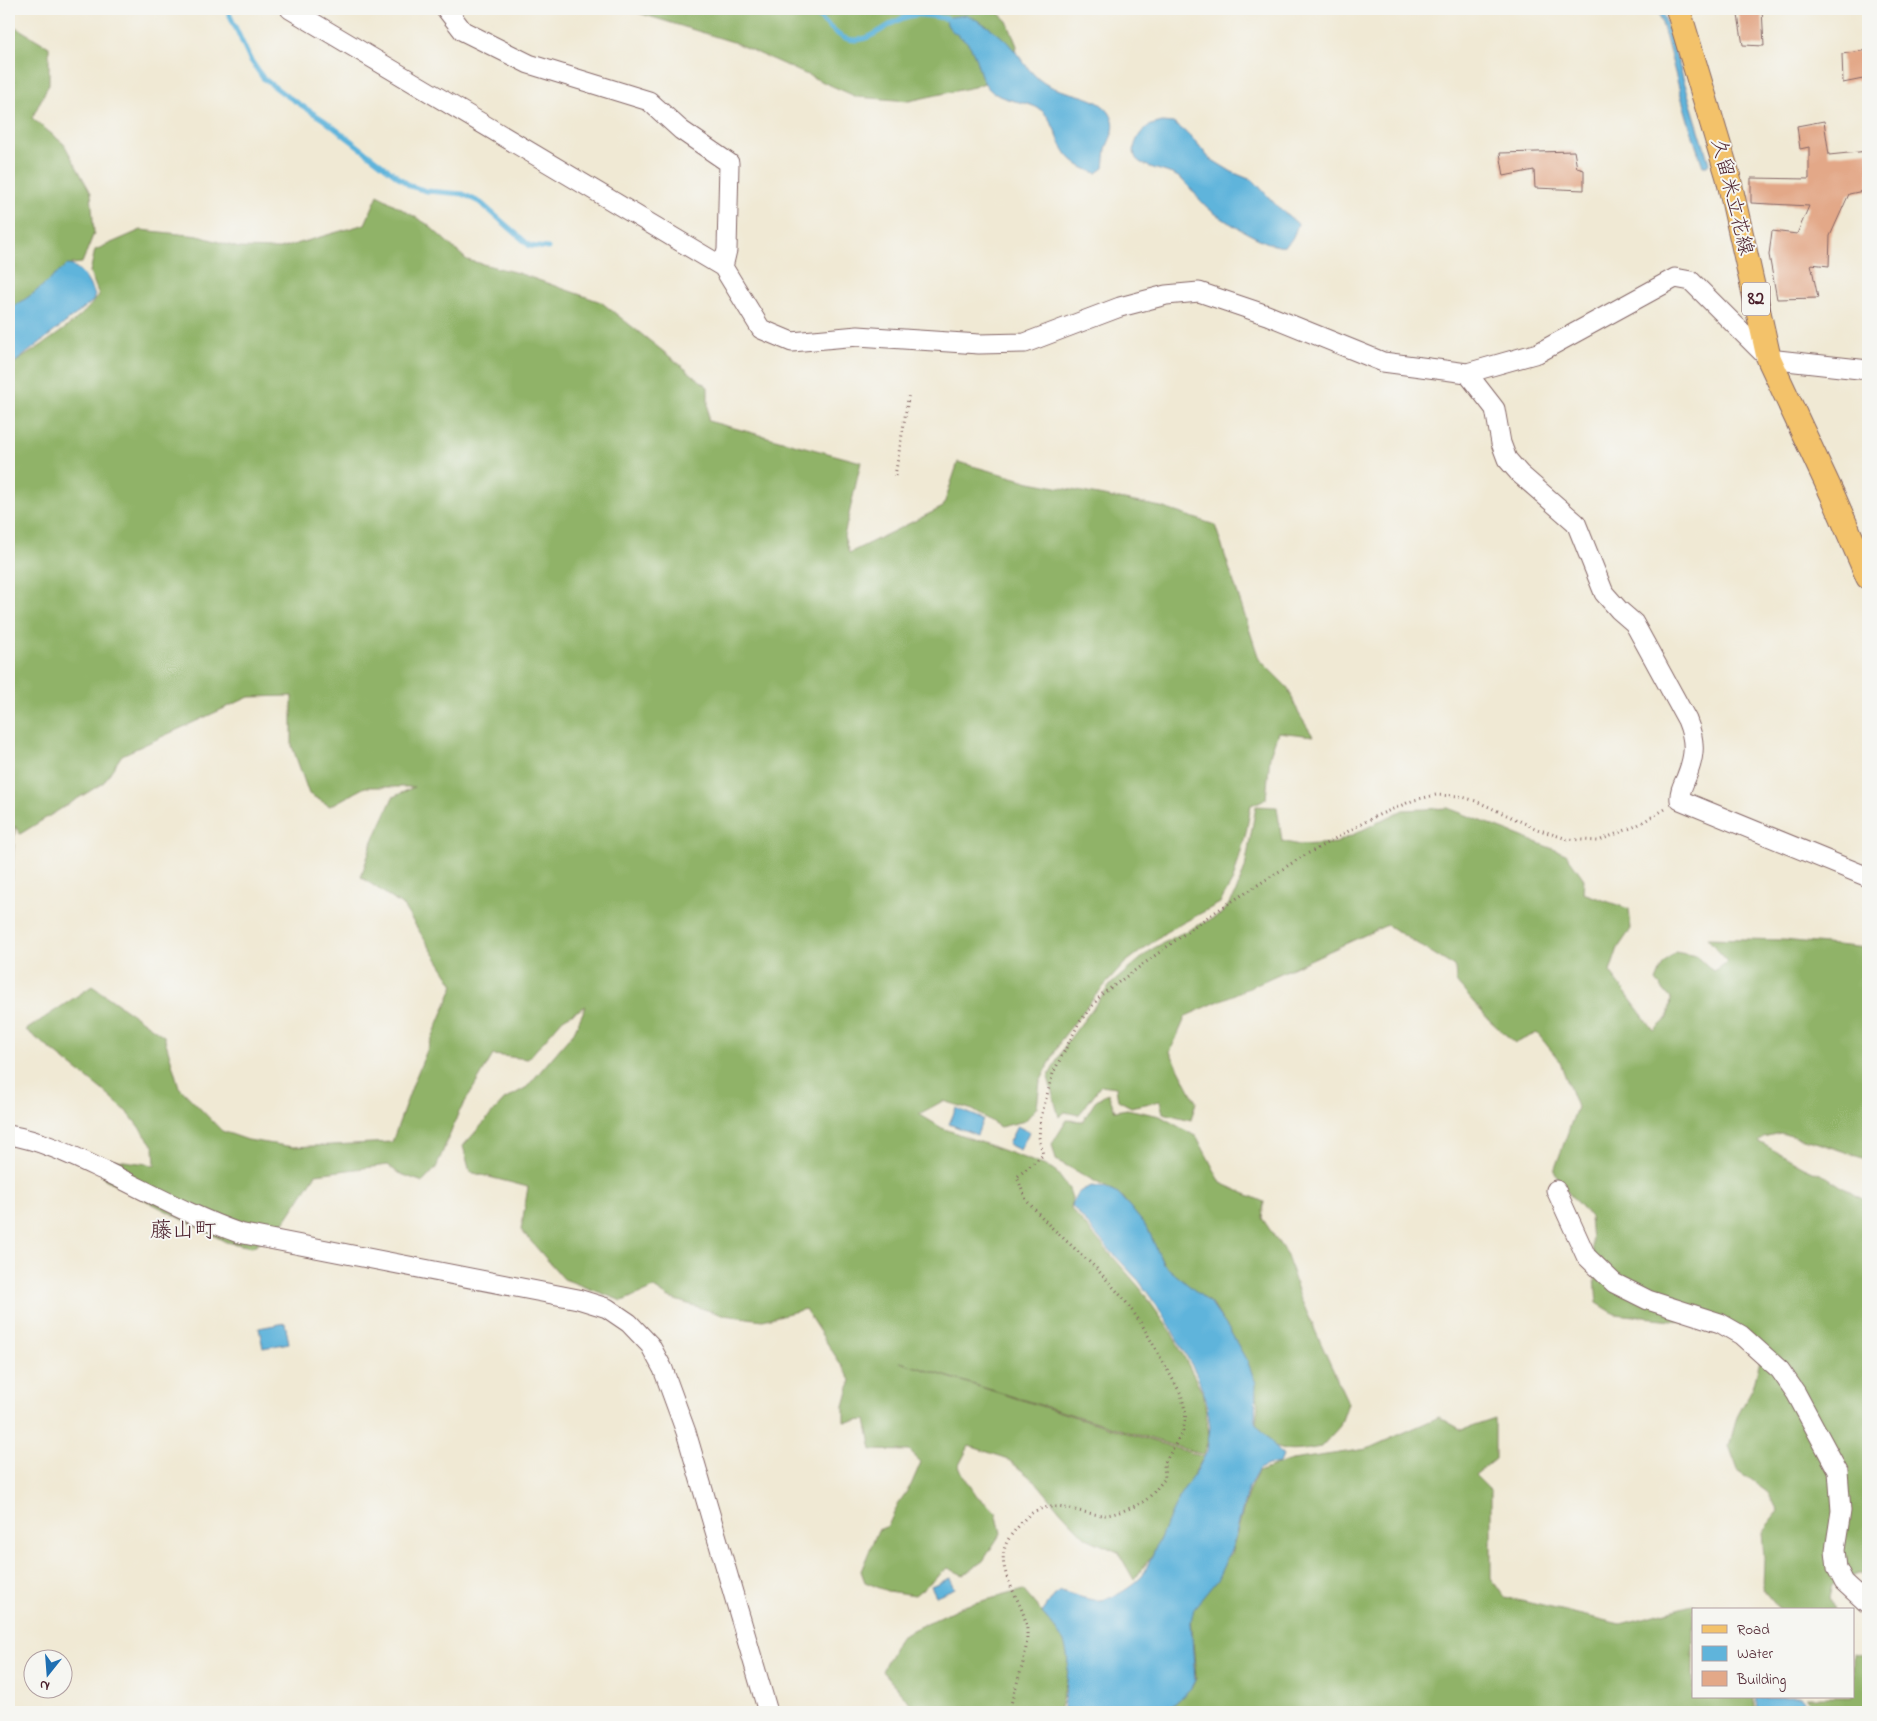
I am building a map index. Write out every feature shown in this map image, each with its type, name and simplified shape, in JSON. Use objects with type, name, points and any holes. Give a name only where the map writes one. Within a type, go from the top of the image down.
[{"type":"main road","name":"久留米立花線","points":[[1678,9],[1728,176],[1769,359],[1833,496],[1868,577]]},
{"type":"street","points":[[290,9],[723,267],[761,329],[792,342],[858,336],[979,344],[1025,343],[1120,307],[1166,295],[1199,292],[1267,315],[1383,362],[1468,373],[1538,353],[1675,278],[1691,282],[1769,359],[1868,370]]},
{"type":"street","points":[[446,9],[463,32],[529,64],[649,101],[681,130],[729,163],[727,250],[723,267]]},
{"type":"street","points":[[1468,373],[1495,409],[1501,443],[1507,459],[1520,474],[1576,522],[1604,593],[1634,623],[1688,720],[1694,737],[1694,751],[1680,794],[1680,800],[1868,877]]},
{"type":"street","points":[[9,1136],[30,1139],[69,1154],[208,1222],[239,1233],[578,1299],[607,1308],[629,1323],[650,1345],[663,1369],[686,1432],[768,1712]]},
{"type":"street","points":[[1556,1190],[1586,1256],[1614,1283],[1648,1300],[1720,1323],[1741,1335],[1780,1370],[1796,1393],[1838,1471],[1841,1511],[1835,1550],[1836,1568],[1844,1582],[1868,1604]]},
{"type":"path","points":[[895,476],[909,393]]},
{"type":"path","points":[[1011,1712],[1011,1704],[1026,1648],[1027,1629],[1024,1615],[1003,1567],[1004,1553],[1008,1541],[1024,1520],[1038,1509],[1064,1507],[1105,1515],[1125,1510],[1147,1499],[1165,1479],[1164,1464],[1183,1431],[1186,1414],[1181,1394],[1141,1323],[1096,1268],[1050,1226],[1026,1200],[1017,1177],[1043,1156],[1039,1137],[1041,1117],[1053,1073],[1079,1023],[1101,995],[1209,916],[1300,858],[1374,817],[1414,800],[1436,795],[1459,796],[1476,801],[1537,829],[1567,839],[1598,841],[1636,826],[1680,800]]},
{"type":"green space","points":[[626,9],[994,9],[1007,21],[1017,46],[1014,61],[1003,76],[974,87],[909,101],[857,97],[733,42]]},
{"type":"green space","points":[[9,26],[14,26],[49,47],[49,84],[32,118],[64,144],[91,193],[94,233],[82,263],[72,264],[9,314]]},
{"type":"green space","points":[[378,195],[427,224],[467,260],[518,273],[601,302],[708,387],[708,421],[861,462],[844,536],[849,553],[943,507],[958,462],[1030,482],[1161,507],[1215,525],[1259,659],[1288,688],[1299,714],[1313,736],[1278,732],[1270,755],[1266,799],[1251,805],[1246,833],[1233,880],[1220,903],[1166,932],[1125,963],[1095,996],[1061,1040],[1040,1082],[1037,1107],[1025,1121],[1000,1127],[973,1110],[943,1101],[919,1114],[942,1128],[1054,1169],[1069,1189],[1072,1198],[1071,1209],[1140,1288],[1171,1332],[1204,1395],[1209,1436],[1204,1455],[900,1362],[1204,1457],[1181,1495],[1153,1554],[1134,1580],[1118,1552],[1086,1538],[1036,1482],[1006,1458],[969,1446],[958,1467],[977,1496],[996,1512],[1001,1533],[983,1561],[963,1575],[948,1568],[915,1595],[887,1591],[865,1582],[861,1571],[878,1530],[888,1526],[898,1504],[911,1485],[921,1462],[909,1451],[872,1450],[866,1420],[844,1422],[844,1406],[851,1380],[805,1309],[763,1320],[723,1315],[669,1298],[654,1288],[622,1301],[564,1279],[521,1230],[528,1187],[470,1172],[463,1146],[504,1100],[527,1087],[574,1032],[586,1006],[563,1019],[528,1059],[493,1055],[458,1114],[436,1168],[423,1182],[398,1173],[388,1165],[316,1174],[279,1230],[252,1247],[226,1242],[105,1179],[93,1157],[155,1165],[154,1147],[129,1114],[101,1089],[26,1030],[92,986],[164,1036],[179,1087],[222,1131],[248,1140],[293,1147],[392,1142],[413,1084],[454,985],[403,906],[361,877],[372,843],[393,797],[414,787],[365,787],[330,806],[309,794],[292,746],[292,696],[249,697],[122,755],[103,783],[20,834],[15,826],[12,879],[9,890],[9,366],[69,325],[99,295],[90,272],[95,250],[141,230],[199,236],[239,248],[279,249],[365,224]]},
{"type":"green space","points":[[1256,806],[1277,807],[1282,841],[1299,845],[1336,843],[1403,810],[1448,808],[1566,854],[1584,879],[1583,893],[1629,909],[1631,929],[1618,948],[1610,972],[1654,1031],[1668,1018],[1671,999],[1656,981],[1663,964],[1675,952],[1697,956],[1713,971],[1728,962],[1707,938],[1783,940],[1868,948],[1868,1160],[1822,1144],[1780,1133],[1763,1137],[1759,1142],[1804,1167],[1827,1177],[1853,1194],[1868,1201],[1868,1575],[1859,1574],[1833,1584],[1830,1597],[1833,1608],[1779,1608],[1763,1589],[1764,1559],[1762,1532],[1778,1512],[1767,1491],[1738,1470],[1729,1446],[1737,1417],[1753,1387],[1760,1361],[1737,1341],[1701,1323],[1615,1314],[1597,1303],[1590,1217],[1565,1189],[1554,1171],[1577,1107],[1559,1060],[1537,1033],[1515,1043],[1489,1020],[1456,982],[1455,967],[1387,925],[1186,1016],[1170,1052],[1196,1102],[1191,1120],[1163,1113],[1160,1101],[1131,1107],[1118,1100],[1116,1087],[1101,1085],[1079,1115],[1065,1112],[1059,1117],[1048,1077],[1065,1045],[1111,984],[1152,949],[1222,914],[1235,895],[1245,868]]},
{"type":"green space","points":[[1108,1093],[1115,1111],[1127,1109],[1160,1116],[1197,1137],[1221,1183],[1264,1202],[1262,1218],[1287,1255],[1300,1297],[1348,1403],[1340,1426],[1321,1447],[1291,1451],[1277,1448],[1271,1442],[1256,1425],[1258,1402],[1254,1381],[1242,1353],[1213,1305],[1166,1269],[1142,1222],[1120,1195],[1056,1160],[1052,1144],[1067,1120],[1083,1121],[1095,1102]]},
{"type":"green space","points":[[1439,1417],[1462,1430],[1495,1419],[1495,1459],[1475,1475],[1491,1491],[1491,1578],[1504,1597],[1621,1624],[1693,1605],[1702,1608],[1692,1608],[1692,1698],[1753,1698],[1756,1712],[1166,1712],[1192,1687],[1196,1678],[1191,1618],[1194,1605],[1216,1577],[1231,1553],[1249,1490],[1258,1472],[1292,1460],[1367,1449]]},
{"type":"green space","points":[[1023,1590],[1067,1642],[1068,1676],[1059,1712],[918,1712],[882,1671],[900,1636],[960,1607]]},
{"type":"green space","points":[[1854,1654],[1867,1658],[1868,1712],[1820,1712],[1806,1698],[1854,1698]]},
{"type":"water","points":[[1658,9],[1662,9],[1709,163],[1707,166],[1703,166],[1690,127]]},
{"type":"water","points":[[967,15],[1004,39],[1029,70],[1044,83],[1083,96],[1101,105],[1108,111],[1113,120],[1114,127],[1106,149],[1104,168],[1097,173],[1080,166],[1072,160],[1062,146],[1052,123],[1041,110],[1029,104],[1007,99],[993,93],[988,88],[982,78],[970,46],[946,22],[950,17]]},
{"type":"water","points":[[1162,122],[1173,123],[1197,143],[1209,158],[1232,172],[1254,181],[1276,205],[1298,224],[1289,242],[1284,246],[1278,246],[1248,233],[1208,208],[1181,179],[1137,160],[1134,147],[1138,138],[1147,127]]},
{"type":"water","points":[[67,265],[76,268],[84,276],[95,295],[93,301],[9,367],[9,310],[34,293]]},
{"type":"water","points":[[956,1108],[983,1119],[977,1135],[949,1124]]},
{"type":"water","points":[[1017,1126],[1029,1132],[1020,1150],[1008,1144]]},
{"type":"water","points":[[1092,1186],[1105,1188],[1118,1194],[1148,1229],[1163,1264],[1211,1304],[1230,1331],[1248,1363],[1256,1383],[1255,1422],[1283,1456],[1280,1463],[1259,1469],[1248,1488],[1233,1545],[1217,1580],[1194,1608],[1191,1623],[1195,1680],[1191,1688],[1166,1712],[1062,1712],[1068,1667],[1066,1649],[1059,1634],[1042,1613],[1054,1596],[1061,1591],[1087,1599],[1101,1600],[1121,1592],[1134,1584],[1143,1575],[1181,1493],[1207,1451],[1210,1427],[1206,1399],[1196,1373],[1164,1316],[1139,1281],[1072,1206],[1074,1198],[1078,1193]]},
{"type":"water","points":[[285,1323],[289,1343],[263,1348],[259,1328]]},
{"type":"water","points":[[950,1578],[955,1588],[936,1596],[931,1586]]},
{"type":"water","points":[[1755,1698],[1802,1698],[1814,1712],[1758,1712]]},
{"type":"building","points":[[1737,9],[1762,9],[1764,46],[1743,45]]},
{"type":"building","points":[[1868,50],[1868,78],[1843,83],[1842,54]]},
{"type":"building","points":[[1824,121],[1829,155],[1868,151],[1868,190],[1849,194],[1830,236],[1829,266],[1811,264],[1818,298],[1777,299],[1769,255],[1772,231],[1797,234],[1809,206],[1751,203],[1751,178],[1809,179],[1809,147],[1800,149],[1797,126]]},
{"type":"building","points":[[1574,151],[1577,168],[1584,170],[1584,190],[1535,188],[1534,170],[1504,176],[1500,153]]},
{"type":"waterway","points":[[227,9],[250,59],[263,78],[284,94],[324,120],[410,186],[427,191],[463,194],[481,203],[530,246],[548,248]]},
{"type":"waterway","points":[[810,9],[839,35],[858,40],[867,38],[893,23],[910,16],[924,15],[948,19]]},
{"type":"district","name":"藤山町","points":[[183,1232]]}]
